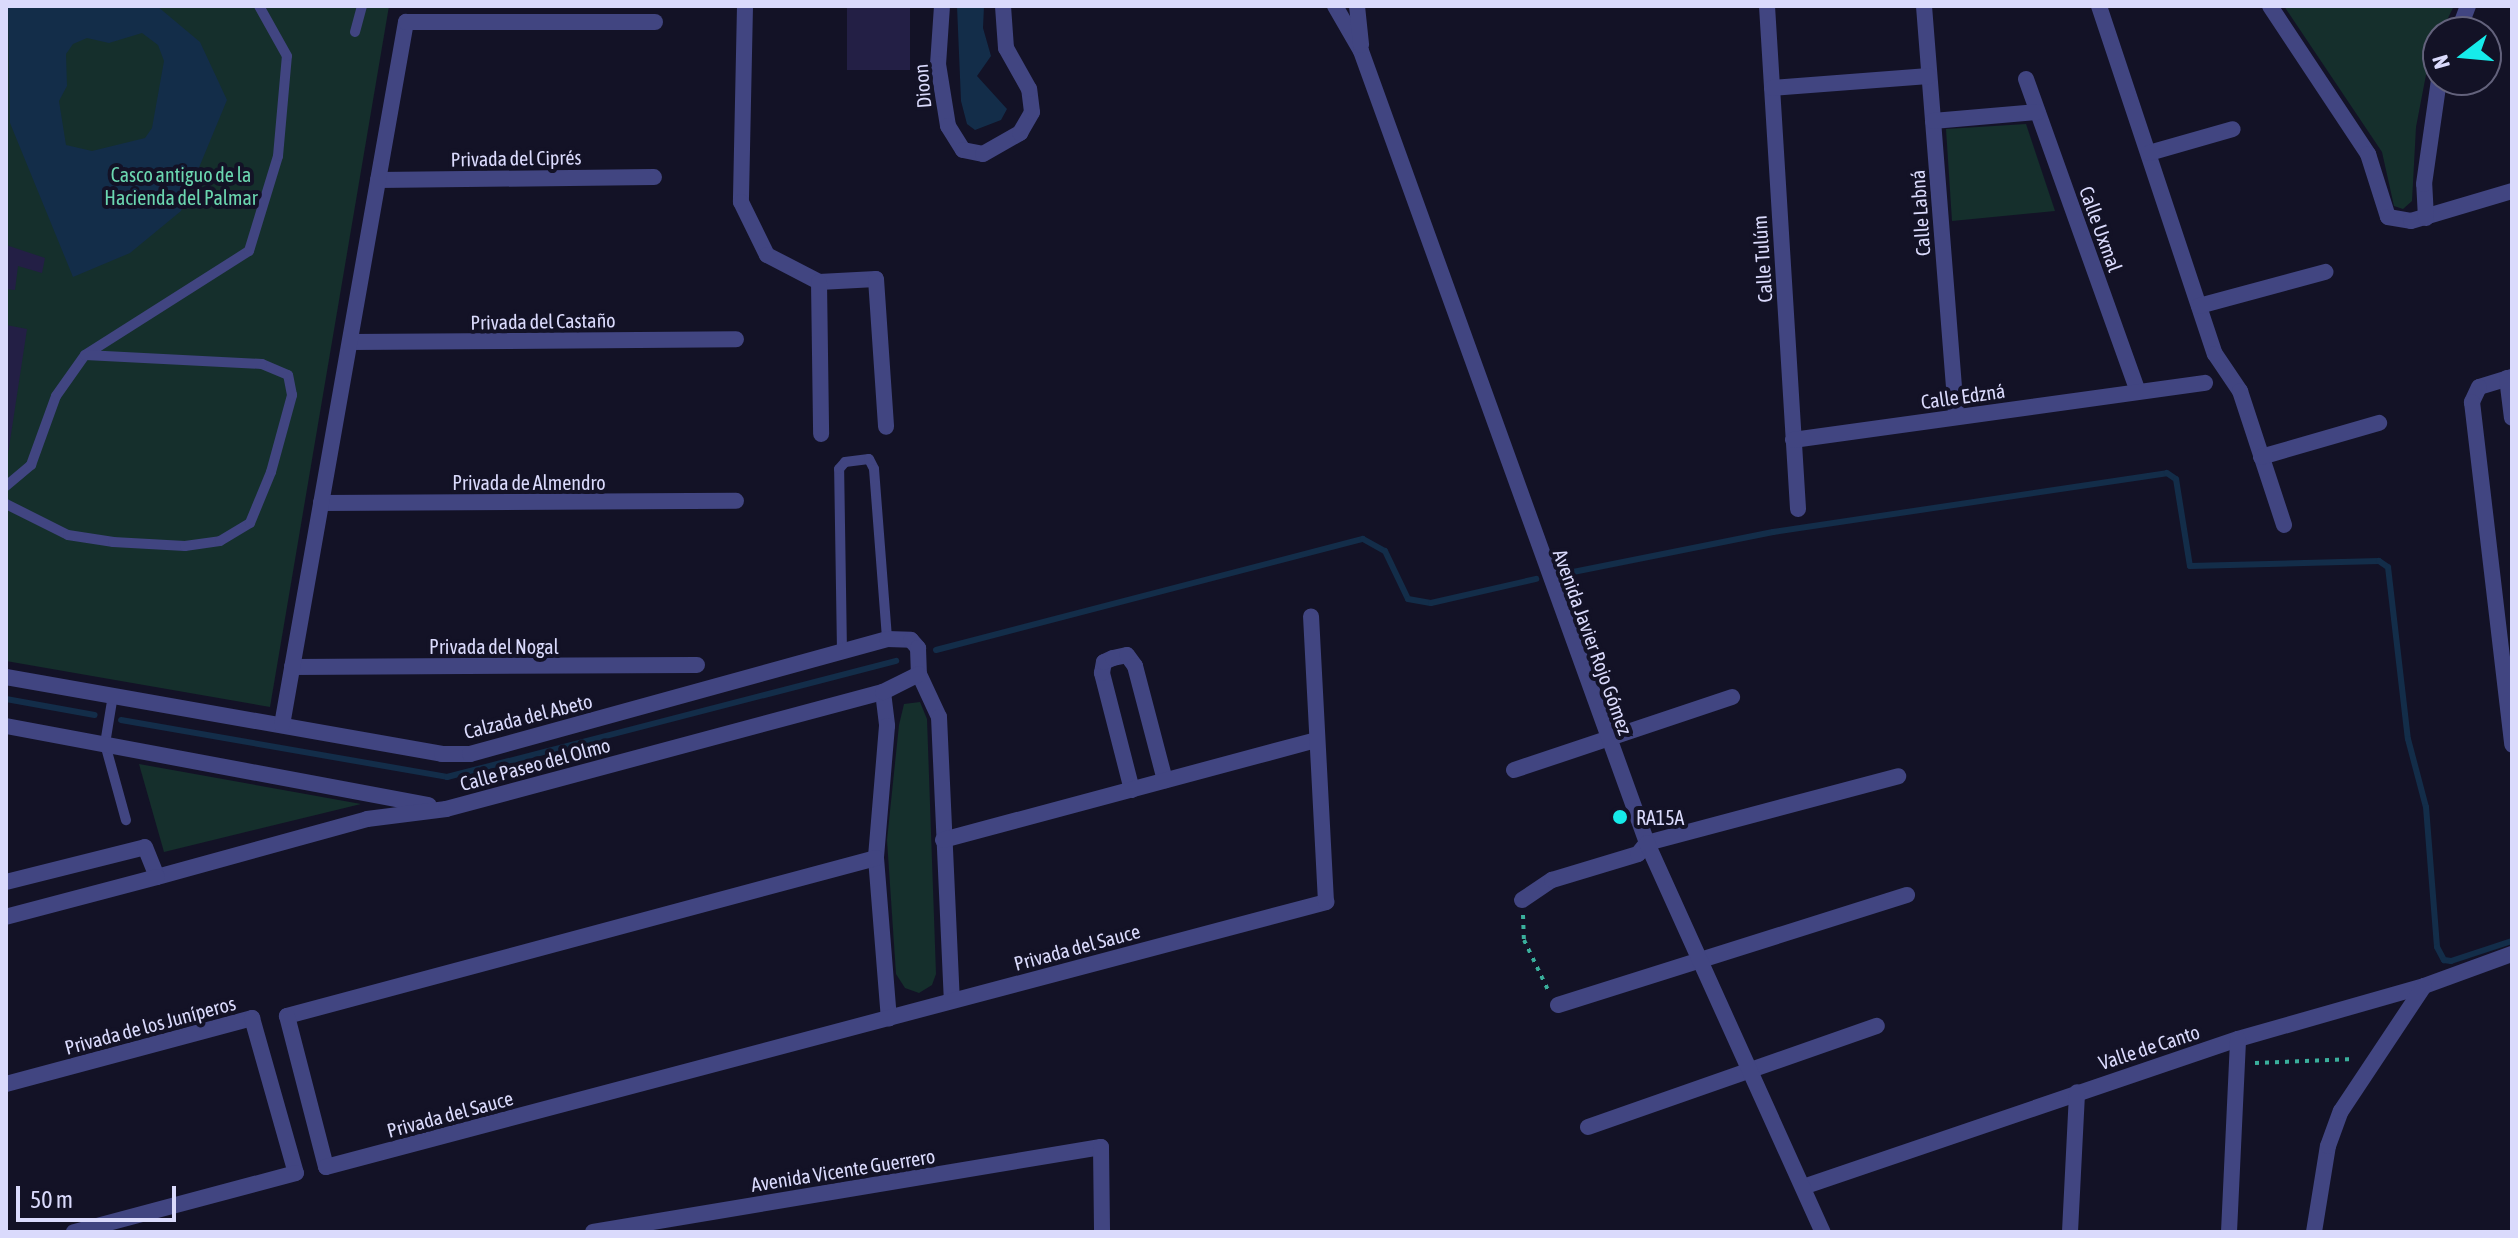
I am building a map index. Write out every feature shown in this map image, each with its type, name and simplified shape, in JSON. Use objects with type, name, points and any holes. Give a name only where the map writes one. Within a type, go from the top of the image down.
[{"type":"street","points":[[745,6],[741,202],[767,255],[819,282],[876,279],[886,427]]},
{"type":"street","name":"Dioon","points":[[942,6],[938,64],[948,126],[963,150],[983,154],[1020,133],[1032,112],[1029,89],[1006,48],[1003,6]]},
{"type":"street","name":"Avenida Javier Rojo Gómez","points":[[1335,6],[1361,51],[1606,739],[1647,843],[1823,1232]]},
{"type":"street","name":"Avenida Javier Rojo Gómez","points":[[1357,6],[1361,51]]},
{"type":"street","name":"Calle Tulúm","points":[[1767,6],[1798,509]]},
{"type":"street","name":"Calle Labná","points":[[1924,6],[1956,417]]},
{"type":"street","points":[[2099,6],[2215,354],[2240,391],[2284,525]]},
{"type":"street","points":[[2270,6],[2368,154],[2388,217],[2398,222],[2426,218],[2512,191]]},
{"type":"street","points":[[282,725],[406,22],[655,22]]},
{"type":"street","points":[[1772,88],[1929,76]]},
{"type":"street","name":"Calle Uxmal","points":[[2026,79],[2138,391]]},
{"type":"street","points":[[2426,218],[2424,184],[2437,96]]},
{"type":"street","points":[[1933,121],[2038,112]]},
{"type":"street","points":[[2149,153],[2233,129]]},
{"type":"street","name":"Privada del Ciprés","points":[[378,180],[654,177]]},
{"type":"street","points":[[2199,306],[2325,272]]},
{"type":"street","points":[[819,282],[821,434]]},
{"type":"street","name":"Privada del Castaño","points":[[350,342],[736,339]]},
{"type":"street","points":[[2512,418],[2510,377],[2479,387],[2472,402],[2512,745]]},
{"type":"street","name":"Calle Edzná","points":[[1793,440],[2205,383]]},
{"type":"street","points":[[2261,457],[2379,423]]},
{"type":"street","name":"Privada de Almendro","points":[[321,503],[736,501]]},
{"type":"street","points":[[943,840],[1315,740],[1311,616]]},
{"type":"street","points":[[887,639],[911,640],[918,648],[919,674],[939,717],[952,1001]]},
{"type":"street","name":"Calzada del Abeto","points":[[6,677],[442,754],[470,754],[887,639]]},
{"type":"street","points":[[1132,790],[1102,673],[1104,662],[1113,658],[1127,655],[1135,666],[1165,780]]},
{"type":"street","name":"Privada del Nogal","points":[[292,667],[697,665]]},
{"type":"street","name":"Calle Paseo del Olmo","points":[[6,917],[367,819],[446,809],[883,692],[919,674]]},
{"type":"street","points":[[883,692],[887,726],[876,858],[889,1018]]},
{"type":"street","points":[[1514,770],[1732,697]]},
{"type":"street","points":[[6,726],[446,809]]},
{"type":"street","name":"Privada del Sauce","points":[[876,858],[287,1016],[326,1167],[1326,902],[1315,740]]},
{"type":"street","points":[[1522,900],[1552,880],[1638,854],[1647,843],[1898,776]]},
{"type":"street","points":[[6,882],[145,847],[157,877]]},
{"type":"street","points":[[1558,1005],[1907,895]]},
{"type":"street","name":"Valle de Canto","points":[[1803,1187],[2238,1039],[2424,986],[2512,954]]},
{"type":"street","points":[[2314,1232],[2328,1146],[2341,1111],[2424,986]]},
{"type":"street","name":"Privada de los Juníperos","points":[[6,1084],[252,1018],[296,1173],[74,1232]]},
{"type":"street","points":[[1588,1127],[1877,1026]]},
{"type":"street","points":[[2229,1232],[2238,1039]]},
{"type":"street","points":[[2070,1232],[2077,1092]]},
{"type":"street","name":"Avenida Vicente Guerrero","points":[[593,1232],[1101,1147],[1102,1232]]},
{"type":"lane","points":[[6,486],[31,465],[56,396],[85,355],[249,251],[278,156],[287,56],[259,6]]},
{"type":"lane","points":[[355,32],[362,6]]},
{"type":"lane","points":[[6,504],[68,535],[113,542],[185,546],[220,541],[250,523],[271,472],[292,395],[288,375],[262,364],[85,355]]},
{"type":"lane","points":[[842,652],[839,469],[845,462],[869,459],[874,469],[887,639]]},
{"type":"lane","points":[[113,695],[105,744],[126,820]]},
{"type":"path","points":[[1522,900],[1524,940],[1536,974],[1558,1005]]},
{"type":"path","points":[[2238,1064],[2377,1058]]},
{"type":"green space","name":"Casco antiguo de la Hacienda del Palmar","points":[[6,6],[389,6],[270,707],[6,661]]},
{"type":"green space","points":[[2284,6],[2454,6],[2449,16],[2422,16],[2422,96],[2416,127],[2412,201],[2403,209],[2394,206],[2382,152]]},
{"type":"green space","points":[[2026,124],[2055,211],[1952,221],[1946,129]]},
{"type":"green space","points":[[920,702],[927,719],[936,974],[932,985],[919,993],[905,988],[896,974],[887,840],[904,704]]},
{"type":"green space","points":[[139,764],[361,804],[164,852]]},
{"type":"water","points":[[8,6],[157,6],[200,42],[227,100],[181,211],[130,253],[73,277],[10,123]],"holes":[[[142,33],[158,45],[164,61],[152,128],[145,138],[92,151],[66,145],[59,101],[67,86],[66,54],[73,44],[87,38],[109,43]]]},
{"type":"water","points":[[957,6],[984,6],[983,28],[991,56],[977,76],[1007,109],[1001,120],[975,130],[967,124],[961,101]]},
{"type":"building","points":[[847,6],[910,6],[910,70],[847,70]]},
{"type":"building","points":[[6,245],[45,258],[42,273],[18,266],[15,290],[6,289]]},
{"type":"building","points":[[6,325],[27,329],[8,454],[6,454]]},
{"type":"waterway","points":[[1573,572],[1773,532],[2167,473],[2176,479],[2190,566],[2379,561],[2388,567],[2408,739],[2426,807],[2437,947],[2444,960],[2451,961],[2512,941]]},
{"type":"waterway","points":[[936,650],[1363,539],[1385,551],[1408,599],[1431,603],[1536,579]]},
{"type":"waterway","points":[[121,720],[447,777],[896,661]]},
{"type":"waterway","points":[[6,699],[95,715]]},
{"type":"place","name":"RA15A","points":[[1620,817]]}]
